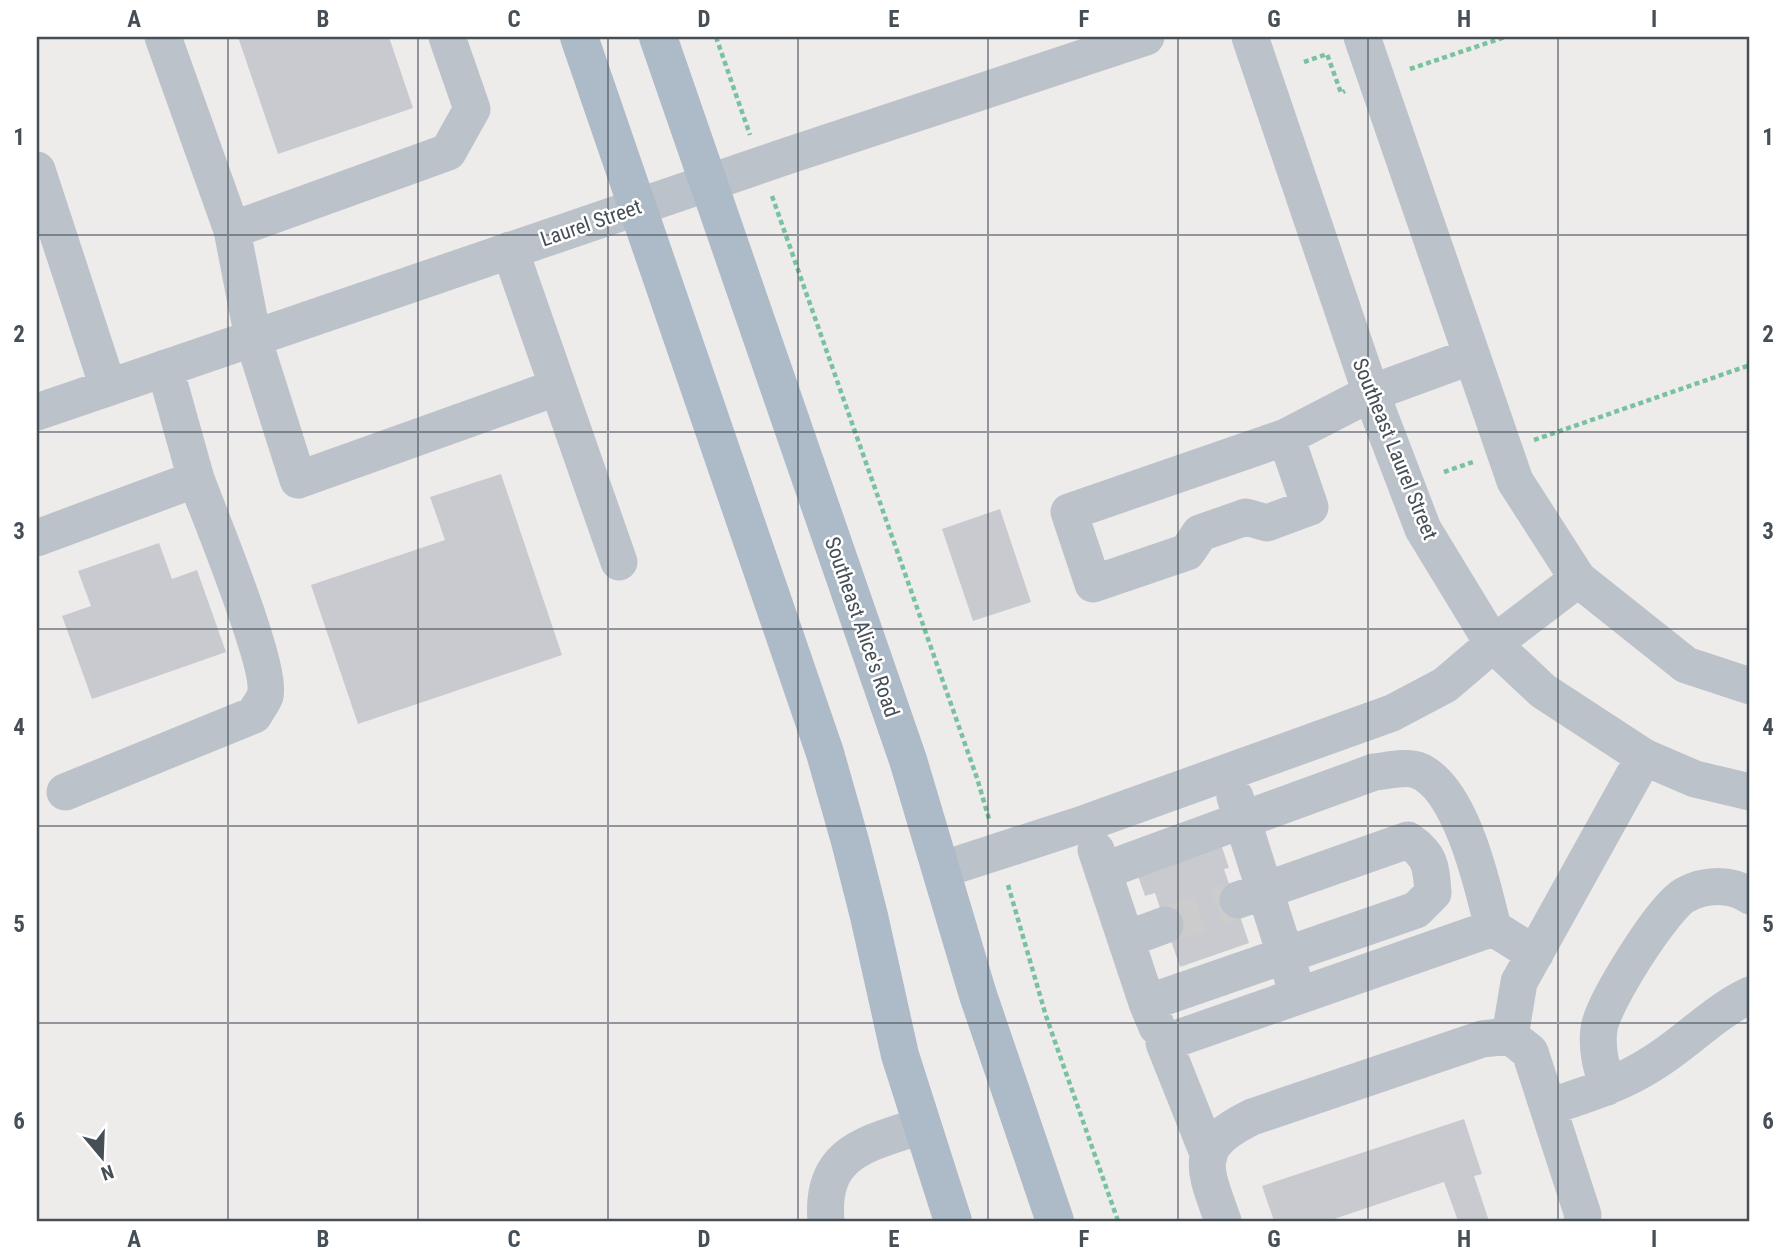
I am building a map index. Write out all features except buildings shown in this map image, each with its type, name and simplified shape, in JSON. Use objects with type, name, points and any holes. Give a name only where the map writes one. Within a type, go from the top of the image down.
[{"type":"main road","points":[[579,37],[825,753],[850,841],[900,1055],[920,1126],[953,1221]]},
{"type":"main road","name":"Southeast Alice's Road","points":[[658,37],[908,760],[978,995],[1055,1221]]},
{"type":"street","points":[[163,37],[232,230],[253,338],[298,480],[558,387]]},
{"type":"street","points":[[232,230],[448,152],[472,109],[447,37]]},
{"type":"street","name":"Laurel Street","points":[[37,412],[1146,37]]},
{"type":"street","name":"Southeast Laurel Street","points":[[1250,37],[1371,393],[1423,529],[1493,644],[1543,691],[1644,757],[1695,779],[1750,792]]},
{"type":"street","points":[[1362,37],[1515,481],[1578,579],[1686,665],[1750,687]]},
{"type":"street","points":[[37,170],[108,387]]},
{"type":"street","points":[[510,250],[619,562]]},
{"type":"street","points":[[1286,437],[1310,507],[1267,523],[1253,541],[1203,559],[1187,552],[1093,584],[1069,512],[1286,437],[1371,393],[1472,356]]},
{"type":"street","points":[[65,792],[254,715],[265,696],[265,680],[252,630],[195,479],[165,368]]},
{"type":"street","points":[[37,538],[195,479]]},
{"type":"street","points":[[941,870],[1086,823],[1392,713],[1445,685],[1493,644],[1578,579]]},
{"type":"street","points":[[1510,1036],[1518,982],[1644,757]]},
{"type":"street","points":[[1103,872],[1374,772],[1416,770],[1441,786],[1455,812],[1477,863],[1493,928],[1535,954]]},
{"type":"street","points":[[1226,774],[1243,820],[1251,895],[1286,956],[1299,996]]},
{"type":"street","points":[[1086,823],[1147,1003],[1209,1156]]},
{"type":"street","points":[[1147,1003],[1416,910],[1433,893],[1432,872],[1424,851],[1408,840],[1251,895]]},
{"type":"street","points":[[1607,1087],[1600,1061],[1599,1027],[1615,989],[1661,919],[1683,896],[1711,886],[1738,888],[1750,896]]},
{"type":"street","points":[[1127,939],[1165,925]]},
{"type":"street","points":[[1164,1043],[1493,928]]},
{"type":"street","points":[[1549,1107],[1607,1087],[1653,1063],[1706,1023],[1750,995]]},
{"type":"street","points":[[1223,1221],[1205,1170],[1211,1146],[1228,1129],[1252,1117],[1482,1038],[1510,1036],[1530,1052],[1583,1214],[1582,1221]]},
{"type":"street","points":[[826,1221],[827,1185],[842,1159],[873,1141],[920,1126]]},
{"type":"path","points":[[716,37],[743,115]]},
{"type":"path","points":[[777,210],[977,779],[1046,1016],[1118,1221]]},
{"type":"path","points":[[1444,472],[1750,365]]},
{"type":"tunnel","points":[[1165,925],[1238,900]]}]
